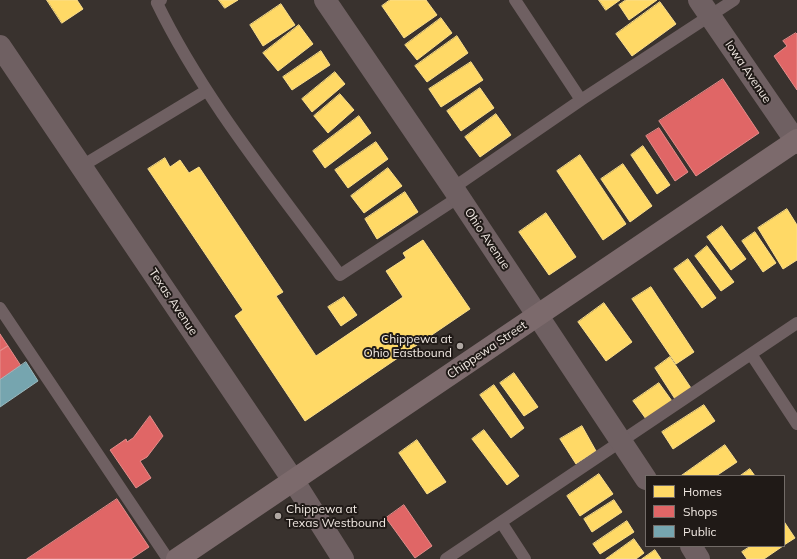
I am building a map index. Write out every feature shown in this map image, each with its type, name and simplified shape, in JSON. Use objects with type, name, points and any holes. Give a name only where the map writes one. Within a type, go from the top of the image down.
[{"type":"main road","name":"Chippewa Street","points":[[177,559],[796,141]]},
{"type":"street","name":"Ohio Avenue","points":[[325,0],[456,192],[645,478]]},
{"type":"street","name":"Iowa Avenue","points":[[705,8],[796,141]]},
{"type":"street","name":"Texas Avenue","points":[[0,46],[293,480],[343,559]]},
{"type":"street","points":[[692,547],[699,559]]},
{"type":"lane","points":[[161,0],[156,3],[168,27],[206,91],[340,275],[582,100],[705,8],[734,0]]},
{"type":"lane","points":[[515,0],[582,100]]},
{"type":"lane","points":[[82,166],[206,91]]},
{"type":"lane","points":[[0,308],[168,559]]},
{"type":"lane","points":[[446,559],[797,323]]},
{"type":"lane","points":[[751,354],[797,424]]},
{"type":"lane","points":[[501,522],[525,559]]},
{"type":"building: Homes","points":[[47,0],[77,0],[83,9],[62,23]]},
{"type":"building: Homes","points":[[219,0],[238,0],[225,8]]},
{"type":"building: Homes","points":[[390,0],[426,0],[437,15],[404,38],[382,6]]},
{"type":"building: Homes","points":[[599,0],[620,0],[606,10]]},
{"type":"building: Homes","points":[[626,0],[657,0],[629,20],[619,5]]},
{"type":"building: Homes","points":[[660,2],[676,24],[632,56],[616,34]]},
{"type":"building: Homes","points":[[281,4],[295,25],[263,46],[250,25]]},
{"type":"building: Homes","points":[[441,18],[452,33],[417,60],[405,45]]},
{"type":"building: Homes","points":[[299,25],[313,44],[278,71],[263,53]]},
{"type":"building: Homes","points":[[457,36],[468,53],[427,82],[415,66]]},
{"type":"building: Homes","points":[[321,51],[330,65],[292,90],[283,77]]},
{"type":"building: Homes","points":[[471,62],[483,80],[441,107],[429,89]]},
{"type":"building: Homes","points":[[335,72],[345,84],[312,112],[302,99]]},
{"type":"building: Homes","points":[[480,88],[494,108],[461,131],[447,111]]},
{"type":"building: Homes","points":[[340,94],[354,110],[328,133],[314,116]]},
{"type":"building: Homes","points":[[496,114],[511,135],[480,157],[465,137]]},
{"type":"building: Homes","points":[[359,116],[371,133],[325,168],[313,151]]},
{"type":"building: Homes","points":[[376,142],[388,159],[348,188],[335,170]]},
{"type":"building: Homes","points":[[643,146],[670,185],[657,194],[631,155]]},
{"type":"building: Homes","points":[[580,155],[626,224],[603,240],[557,171]]},
{"type":"building: Homes","points":[[165,158],[170,167],[180,160],[189,173],[199,167],[283,292],[276,296],[316,356],[403,297],[386,271],[406,258],[403,253],[423,240],[470,309],[305,421],[235,316],[243,310],[148,169]]},
{"type":"building: Homes","points":[[623,164],[652,206],[630,222],[601,179]]},
{"type":"building: Homes","points":[[388,168],[402,186],[364,213],[351,196]]},
{"type":"building: Homes","points":[[405,192],[418,212],[377,239],[365,219]]},
{"type":"building: Homes","points":[[787,209],[797,225],[797,260],[783,269],[758,228]]},
{"type":"building: Homes","points":[[546,213],[576,257],[549,275],[519,232]]},
{"type":"building: Homes","points":[[722,226],[746,259],[731,270],[707,237]]},
{"type":"building: Homes","points":[[755,232],[776,263],[763,272],[742,241]]},
{"type":"building: Homes","points":[[707,246],[734,282],[721,291],[695,256]]},
{"type":"building: Homes","points":[[688,259],[716,298],[702,308],[674,269]]},
{"type":"building: Homes","points":[[651,287],[694,352],[676,364],[632,299]]},
{"type":"building: Homes","points":[[344,297],[357,315],[341,326],[328,307]]},
{"type":"building: Homes","points":[[604,303],[632,342],[606,361],[578,322]]},
{"type":"building: Homes","points":[[670,357],[691,388],[675,399],[655,368]]},
{"type":"building: Homes","points":[[514,373],[538,407],[524,416],[500,383]]},
{"type":"building: Homes","points":[[659,383],[672,401],[646,419],[633,401]]},
{"type":"building: Homes","points":[[494,385],[524,428],[511,438],[480,395]]},
{"type":"building: Homes","points":[[704,405],[715,421],[673,449],[662,432]]},
{"type":"building: Homes","points":[[582,426],[596,451],[576,464],[560,439]]},
{"type":"building: Homes","points":[[484,430],[519,476],[507,485],[472,439]]},
{"type":"building: Homes","points":[[417,440],[446,482],[427,494],[399,453]]},
{"type":"building: Homes","points":[[725,445],[737,462],[718,475],[682,475]]},
{"type":"building: Homes","points":[[750,469],[754,475],[741,475]]},
{"type":"building: Homes","points":[[599,474],[613,494],[580,516],[567,496]]},
{"type":"building: Homes","points":[[614,500],[622,512],[592,532],[584,519]]},
{"type":"building: Homes","points":[[627,521],[634,532],[600,554],[593,544]]},
{"type":"building: Homes","points":[[785,523],[795,538],[785,544]]},
{"type":"building: Homes","points":[[634,539],[644,553],[636,559],[606,559]]},
{"type":"building: Homes","points":[[750,547],[782,547],[764,559],[747,559],[742,552]]},
{"type":"building: Homes","points":[[655,550],[661,559],[642,559]]},
{"type":"building: Shops","points":[[796,33],[797,90],[774,56],[787,46],[783,41]]},
{"type":"building: Shops","points":[[723,79],[759,133],[696,176],[659,121]]},
{"type":"building: Shops","points":[[659,128],[688,172],[675,181],[646,136]]},
{"type":"building: Shops","points":[[0,334],[8,346],[0,351]]},
{"type":"building: Shops","points":[[8,346],[21,366],[0,380],[0,351]]},
{"type":"building: Shops","points":[[150,416],[163,436],[147,457],[140,461],[151,478],[136,488],[110,450],[126,439],[127,442],[133,438]]},
{"type":"building: Shops","points":[[117,499],[149,547],[131,559],[27,559]]},
{"type":"building: Shops","points":[[404,505],[432,546],[415,558],[386,518]]},
{"type":"building: Public","points":[[26,362],[38,381],[0,407],[0,380]]},
{"type":"place","name":"Chippewa at Ohio Eastbound","points":[[460,346]]},
{"type":"place","name":"Chippewa at Texas Westbound","points":[[278,516]]}]
